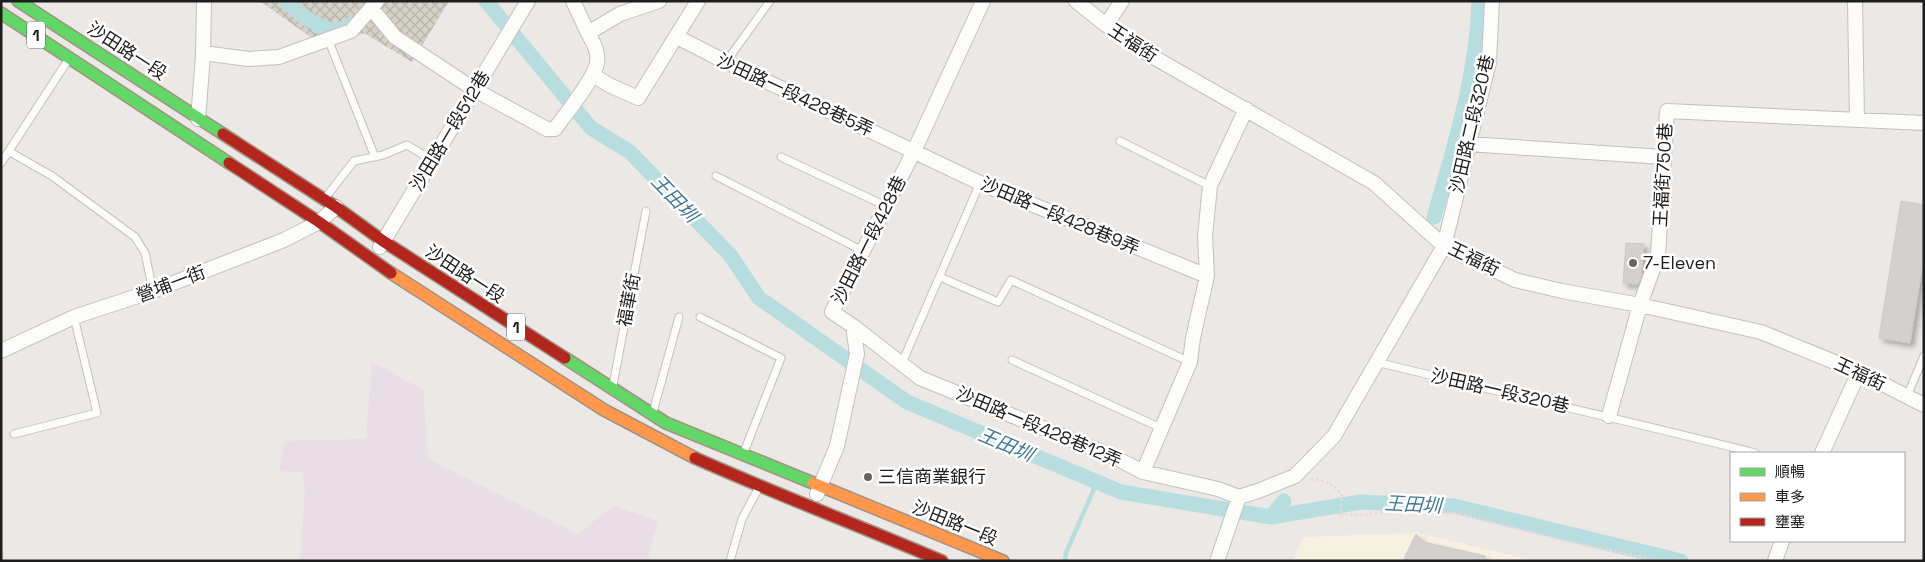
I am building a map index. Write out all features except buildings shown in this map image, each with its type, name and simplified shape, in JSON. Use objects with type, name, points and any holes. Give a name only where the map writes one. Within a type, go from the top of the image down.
[{"type":"main road","name":"沙田路一段","points":[[18,1],[330,203],[383,241],[666,423],[1003,561]]},
{"type":"main road","name":"沙田路一段","points":[[1,13],[320,222],[372,261],[604,410],[680,451],[759,486],[812,506],[942,561]]},
{"type":"street","points":[[198,119],[203,56],[204,1]]},
{"type":"street","name":"沙田路一段512巷","points":[[372,261],[528,1]]},
{"type":"street","points":[[203,56],[211,54],[248,60],[279,57],[351,31],[374,5],[395,37],[475,90],[547,129],[554,129],[593,75],[598,62],[595,45],[573,1]]},
{"type":"street","points":[[588,33],[620,14],[659,1]]},
{"type":"street","points":[[593,75],[609,86],[638,98],[698,1]]},
{"type":"street","name":"沙田路一段428巷","points":[[812,506],[837,446],[857,354],[853,326],[832,312],[914,151],[983,1]]},
{"type":"street","name":"王福街","points":[[1076,1],[1106,25],[1148,54],[1374,183],[1444,246],[1515,280],[1761,332],[1859,372],[1924,405]]},
{"type":"street","points":[[1106,25],[1122,1]]},
{"type":"street","name":"沙田路二段320巷","points":[[1444,246],[1489,62],[1492,1]]},
{"type":"street","points":[[1855,1],[1857,120]]},
{"type":"street","name":"沙田路一段428巷5弄","points":[[677,37],[914,151]]},
{"type":"street","points":[[1143,472],[1190,362],[1193,338],[1207,276],[1205,236],[1210,186],[1246,109]]},
{"type":"street","name":"王福街750巷","points":[[1609,416],[1640,305],[1658,255],[1667,112],[1924,123]]},
{"type":"street","points":[[1468,144],[1663,157]]},
{"type":"street","name":"沙田路一段428巷9弄","points":[[914,151],[980,183],[1207,276]]},
{"type":"street","name":"營埔一街","points":[[1,351],[74,318],[153,292],[284,240],[320,222],[330,203]]},
{"type":"street","points":[[1217,561],[1239,496],[1258,492],[1295,476],[1334,436],[1444,246]]},
{"type":"street","name":"沙田路一段428巷12弄","points":[[853,326],[920,378],[1116,458],[1143,472],[1218,489],[1239,496]]},
{"type":"street","points":[[1822,452],[1859,372]]},
{"type":"street","points":[[1775,561],[1782,542]]},
{"type":"lane","points":[[726,62],[770,1]]},
{"type":"lane","points":[[328,39],[375,157]]},
{"type":"lane","points":[[1,163],[70,58]]},
{"type":"lane","points":[[1120,141],[1210,186]]},
{"type":"lane","points":[[330,203],[354,161],[375,157],[408,145],[432,160]]},
{"type":"lane","points":[[10,152],[52,176],[135,237],[145,253],[153,292]]},
{"type":"lane","points":[[780,157],[886,206]]},
{"type":"lane","points":[[716,176],[863,251]]},
{"type":"lane","points":[[902,363],[980,183]]},
{"type":"lane","name":"福華街","points":[[612,389],[646,211]]},
{"type":"lane","points":[[940,277],[998,302],[1010,280],[1190,362]]},
{"type":"lane","points":[[652,415],[679,317]]},
{"type":"lane","points":[[700,317],[781,358],[743,454]]},
{"type":"lane","points":[[14,434],[96,413],[74,318]]},
{"type":"lane","points":[[1908,396],[1924,356]]},
{"type":"lane","points":[[1012,360],[1161,428]]},
{"type":"lane","name":"沙田路一段320巷","points":[[1376,362],[1554,405],[1609,416],[1751,452]]},
{"type":"lane","points":[[730,561],[742,519],[759,486]]},
{"type":"path","points":[[1295,476],[1324,481],[1336,487],[1342,495],[1340,514],[1363,515],[1415,508],[1460,514],[1569,542],[1660,561]]},
{"type":"shaded area","points":[[260,1],[449,1],[412,62],[364,33],[326,48]]},
{"type":"shaded area","points":[[372,362],[423,390],[428,459],[578,534],[613,506],[658,521],[647,561],[300,561],[305,492],[303,472],[279,471],[285,441],[366,439]]},
{"type":"shaded area","points":[[1418,533],[1535,561],[1293,561],[1303,537]]},
{"type":"waterway","name":"王田圳","points":[[285,1],[308,19],[325,28],[343,29],[351,24]]},
{"type":"waterway","name":"王田圳","points":[[486,1],[591,128],[630,152],[731,256],[759,298],[907,402],[1121,492],[1271,517],[1361,502],[1454,506],[1681,561]]},
{"type":"waterway","points":[[1434,217],[1469,83],[1474,56],[1479,1]]},
{"type":"waterway","points":[[1065,561],[1066,553],[1097,482]]},
{"type":"waterway","points":[[1271,517],[1284,501]]},
{"type":"traffic: fast","points":[[18,1],[223,134]]},
{"type":"traffic: fast","points":[[1,13],[229,163]]},
{"type":"traffic: fast","points":[[565,358],[666,423],[813,483]]},
{"type":"traffic: slow","points":[[391,273],[604,410],[695,458]]},
{"type":"traffic: slow","points":[[813,483],[1003,561]]},
{"type":"traffic: jam","points":[[223,134],[336,207],[383,241],[565,358]]},
{"type":"traffic: jam","points":[[229,163],[319,222],[391,273]]},
{"type":"traffic: jam","points":[[695,458],[942,561]]},
{"type":"place","name":"7-Eleven","points":[[1633,263]]},
{"type":"place","name":"三信商業銀行","points":[[868,477]]}]
